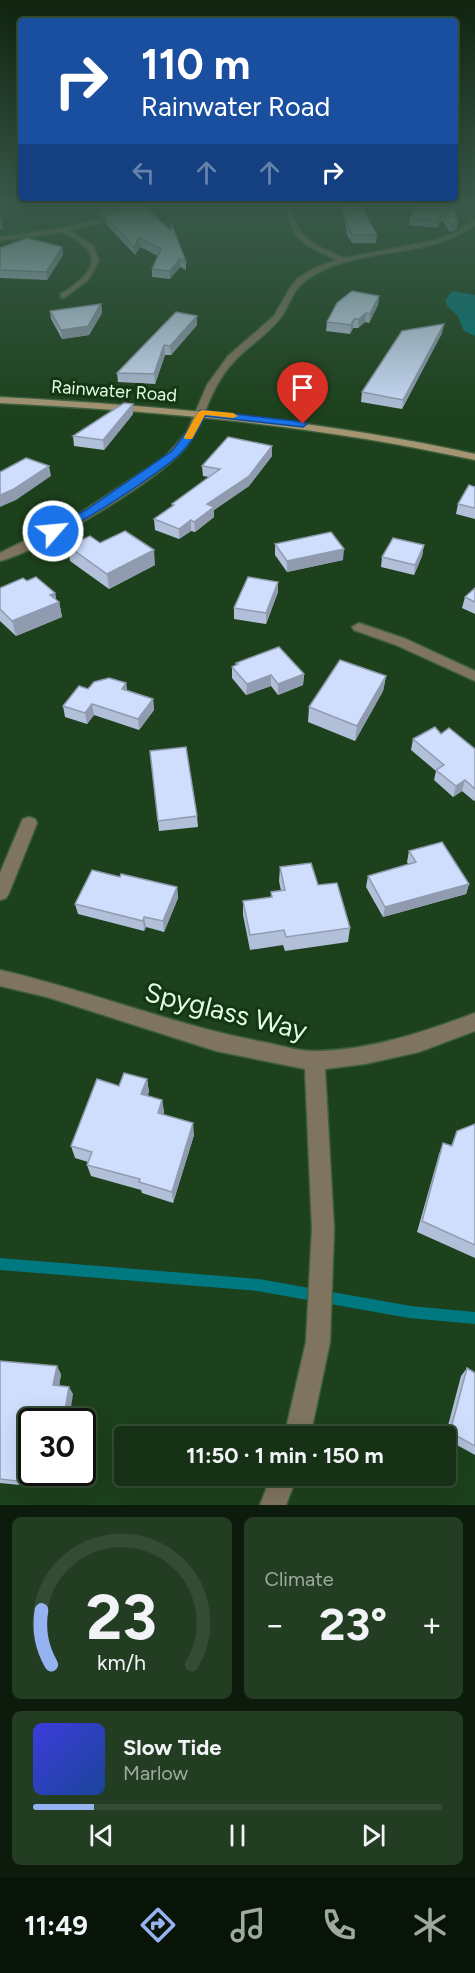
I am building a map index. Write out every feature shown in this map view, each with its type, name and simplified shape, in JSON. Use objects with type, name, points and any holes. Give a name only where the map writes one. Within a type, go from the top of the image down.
[{"type":"street","points":[[64,296],[85,276]]},
{"type":"street","points":[[0,557],[90,512],[176,453],[186,441],[202,412],[214,381],[243,346],[276,319],[297,283],[307,276]]},
{"type":"street","name":"Rainwater Road","points":[[0,400],[202,412],[325,428],[475,457]]},
{"type":"street","points":[[359,627],[422,651],[475,676]]},
{"type":"street","points":[[0,893],[28,823]]},
{"type":"street","name":"Spyglass Way","points":[[0,978],[67,995],[216,1042],[315,1061],[365,1055],[419,1043],[475,1022]]},
{"type":"street","points":[[299,1426],[318,1342],[323,1229],[316,1122],[315,1061]]},
{"type":"street","points":[[273,1505],[280,1486]]},
{"type":"water","points":[[452,291],[475,295],[475,336],[463,330],[458,316],[448,307],[445,301]]},
{"type":"building","points":[[352,291],[379,296],[370,314],[366,313],[359,319],[354,319],[351,325],[327,322],[337,303]]},
{"type":"building","points":[[101,304],[88,326],[61,330],[50,311]]},
{"type":"building","points":[[176,312],[197,316],[170,346],[164,345],[154,374],[117,373]]},
{"type":"building","points":[[444,324],[403,400],[362,392],[402,331]]},
{"type":"building","points":[[124,403],[133,404],[103,440],[73,436]]},
{"type":"building","points":[[228,437],[272,446],[249,476],[207,504],[214,507],[194,522],[191,520],[179,529],[154,519],[220,469],[202,466]]},
{"type":"building","points":[[26,458],[49,466],[14,489],[0,495],[0,472]]},
{"type":"building","points":[[469,485],[475,487],[475,508],[458,504]]},
{"type":"building","points":[[125,531],[154,550],[107,574],[68,546],[90,536],[100,543]]},
{"type":"building","points":[[331,532],[344,549],[287,561],[275,544]]},
{"type":"building","points":[[393,538],[424,545],[415,565],[382,557]]},
{"type":"building","points":[[36,577],[55,593],[50,595],[59,602],[12,621],[0,609],[0,588],[23,578],[27,581]]},
{"type":"building","points":[[248,577],[278,582],[266,613],[234,608]]},
{"type":"building","points":[[475,588],[475,602],[465,597]]},
{"type":"building","points":[[279,647],[304,674],[278,684],[271,675],[247,684],[232,667],[238,664],[236,663]]},
{"type":"building","points":[[340,660],[386,676],[357,726],[309,707]]},
{"type":"building","points":[[109,678],[126,683],[122,689],[153,699],[138,719],[92,704],[85,713],[63,706],[79,686],[88,689],[94,682]]},
{"type":"building","points":[[435,727],[441,734],[449,728],[475,749],[475,789],[465,780],[456,786],[436,770],[444,765],[413,739]]},
{"type":"building","points":[[186,747],[197,816],[158,821],[150,751]]},
{"type":"building","points":[[442,842],[469,884],[385,907],[368,876],[416,862],[409,851]]},
{"type":"building","points":[[311,863],[318,885],[337,883],[350,928],[286,937],[284,930],[250,935],[243,901],[272,897],[271,892],[285,890],[280,867]]},
{"type":"building","points":[[92,870],[177,887],[163,921],[144,917],[143,921],[75,904]]},
{"type":"building","points":[[124,1073],[147,1079],[141,1094],[162,1100],[158,1113],[193,1123],[172,1192],[139,1182],[140,1179],[87,1165],[92,1152],[71,1146],[97,1079],[119,1086]]},
{"type":"building","points":[[475,1124],[475,1245],[422,1221],[443,1143],[452,1146],[457,1131]]},
{"type":"building","points":[[0,1361],[57,1366],[53,1385],[69,1387],[65,1408],[18,1408],[18,1481],[0,1479]]},
{"type":"building","points":[[467,1368],[475,1373],[475,1446],[456,1435],[456,1426],[452,1426]]},
{"type":"waterway","points":[[0,1264],[258,1285],[410,1312],[475,1318]]},
{"type":"slow traffic","points":[[189,437],[202,412],[233,416]]},
{"type":"route","points":[[53,531],[90,512],[176,453],[196,427],[202,412],[303,424]]}]
